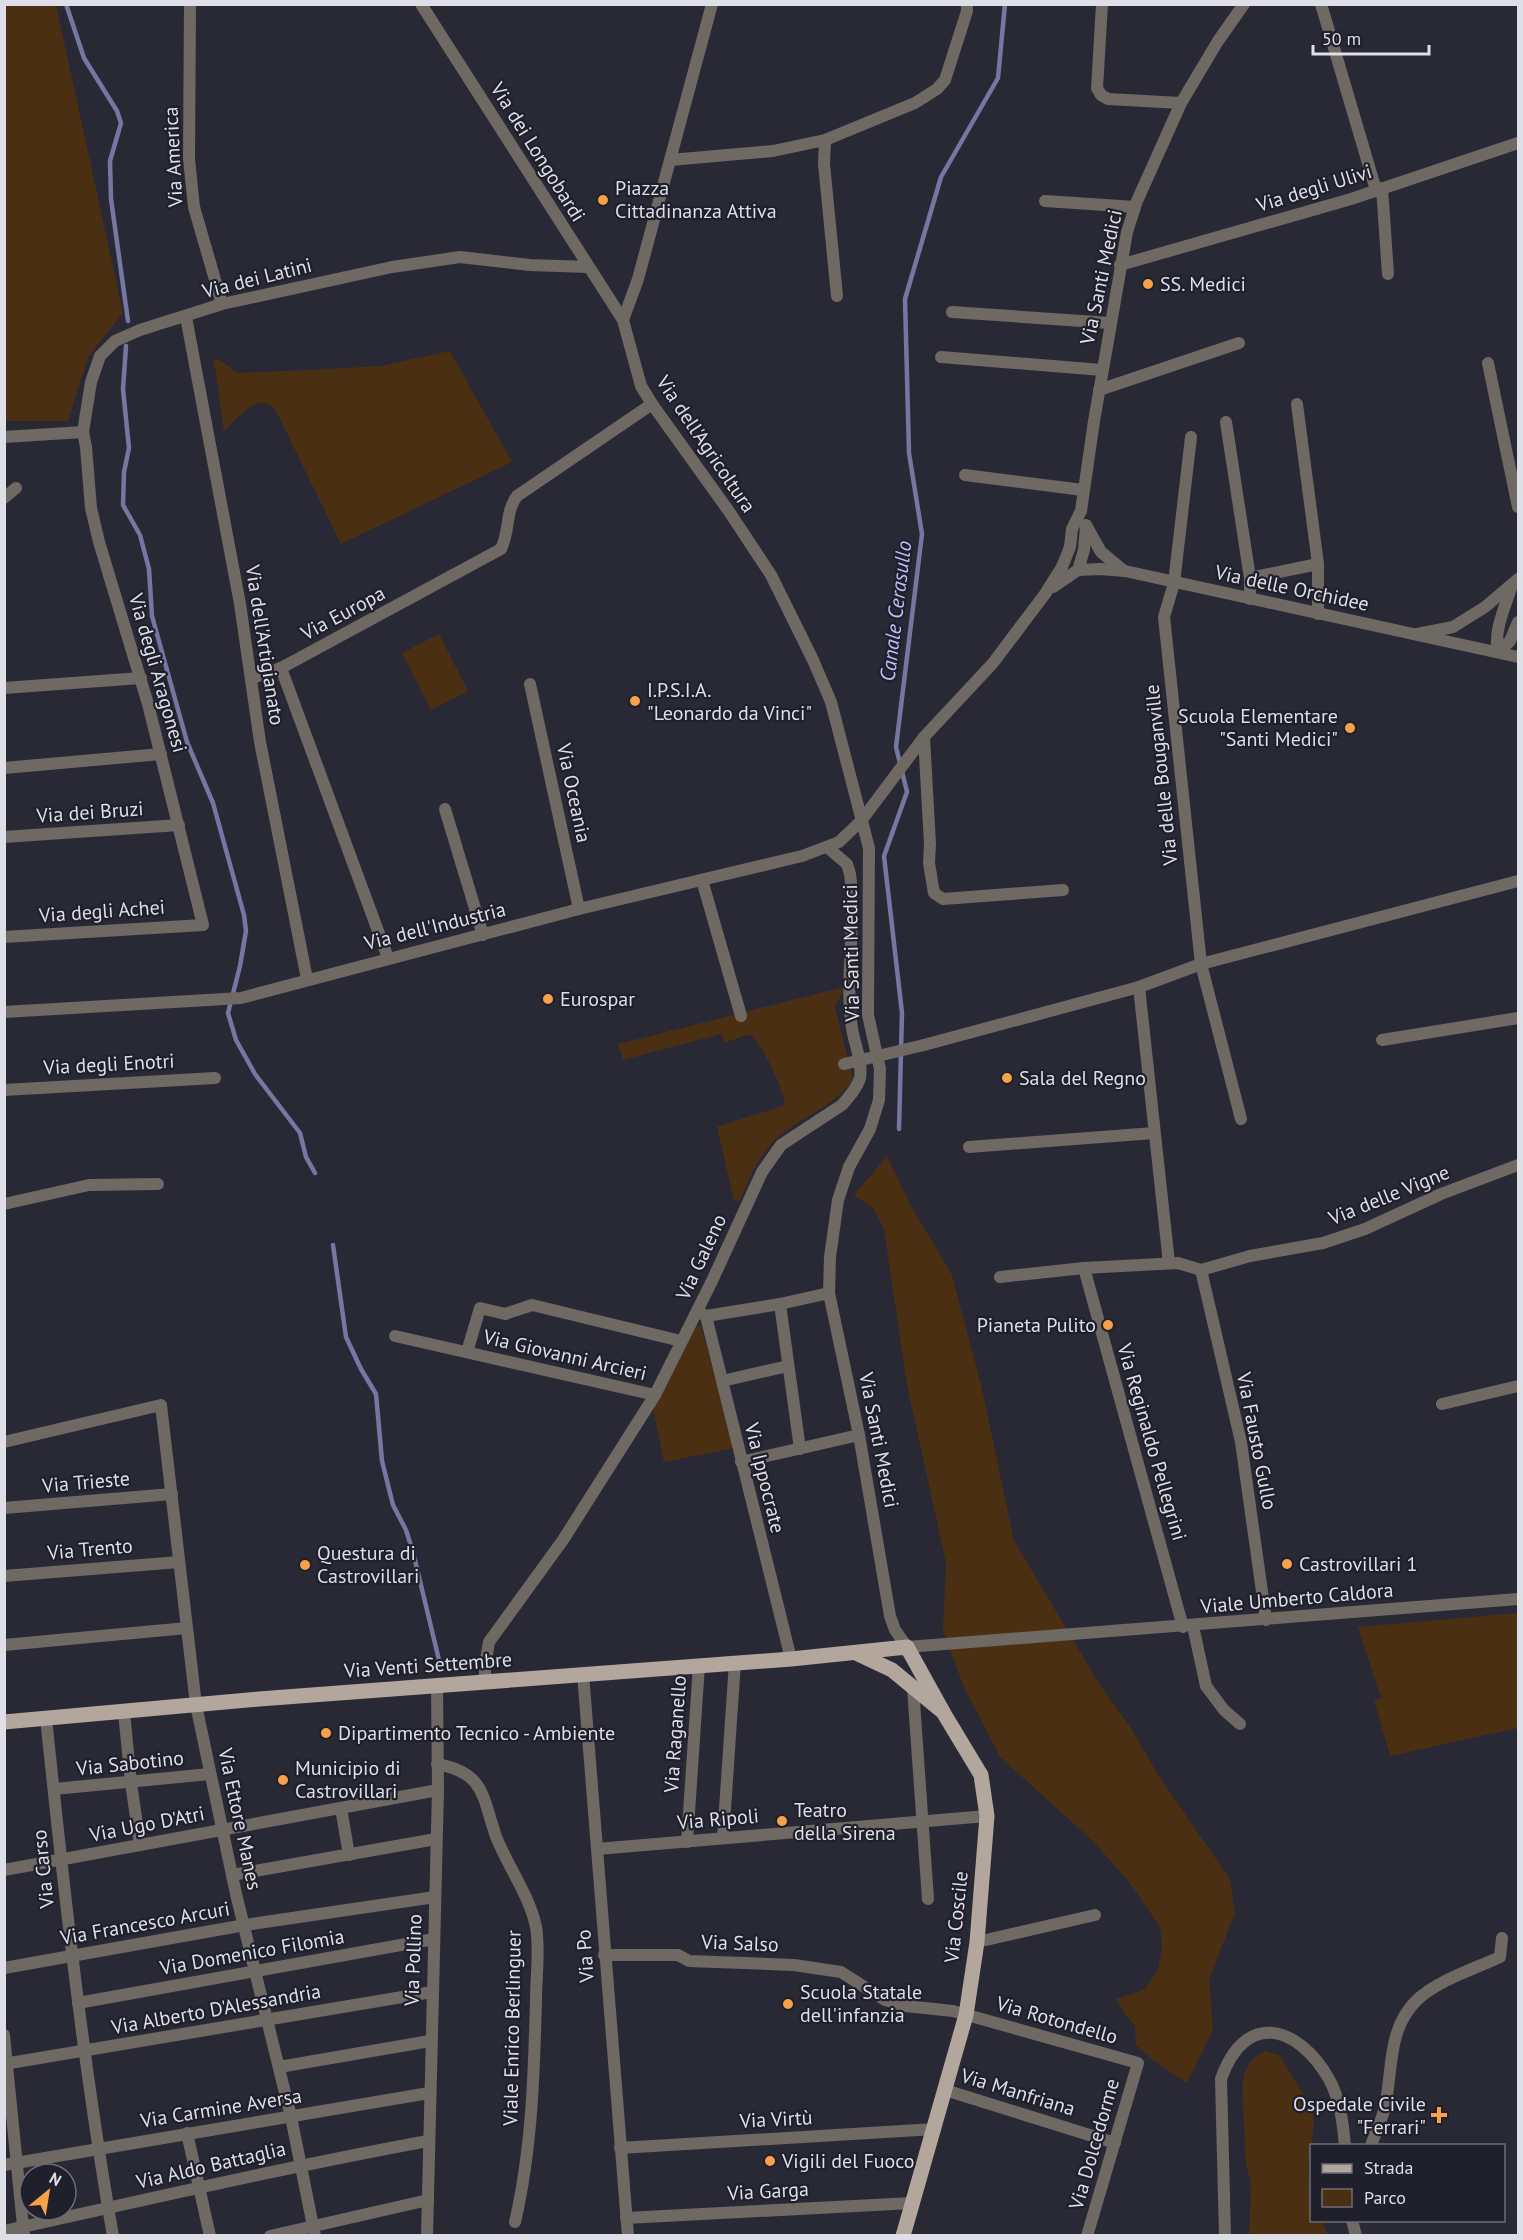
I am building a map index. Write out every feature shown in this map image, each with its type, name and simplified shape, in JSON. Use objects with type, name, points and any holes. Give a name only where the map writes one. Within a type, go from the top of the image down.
[{"type":"main road","name":"Via Venti Settembre","points":[[4,1722],[855,1654],[907,1647]]},
{"type":"main road","points":[[907,1647],[943,1712]]},
{"type":"main road","name":"Via Coscile","points":[[855,1654],[874,1660],[892,1670],[943,1712],[981,1775],[987,1816],[977,1942],[966,2015],[903,2235]]},
{"type":"street","name":"Via America","points":[[190,4],[189,159],[194,207],[222,304]]},
{"type":"street","name":"Via dei Longobardi","points":[[421,4],[623,320]]},
{"type":"street","points":[[623,320],[638,279],[711,4]]},
{"type":"street","points":[[670,160],[772,151],[825,140],[915,104],[937,89],[945,80],[968,11],[967,4]]},
{"type":"street","points":[[1102,4],[1097,88],[1101,95],[1108,99],[1181,103]]},
{"type":"street","name":"Via Santi Medici","points":[[907,1647],[895,1630],[890,1617],[860,1435],[829,1293],[830,1257],[838,1200],[849,1167],[870,1129],[879,1100],[880,1069],[868,1015],[869,848],[861,821],[882,790],[924,737],[993,663],[1045,594],[1062,567],[1070,547],[1072,529],[1081,511],[1119,265],[1135,207],[1181,103],[1218,41],[1244,4]]},
{"type":"street","points":[[1321,4],[1379,189],[1388,274]]},
{"type":"street","points":[[825,140],[824,164],[837,296]]},
{"type":"street","name":"Via degli Ulivi","points":[[1119,265],[1379,189],[1518,143]]},
{"type":"street","points":[[1045,201],[1135,207]]},
{"type":"street","name":"Via dei Latini","points":[[83,432],[91,382],[100,356],[115,341],[140,330],[222,304],[392,267],[460,257],[530,265],[588,267]]},
{"type":"street","points":[[952,312],[1110,323]]},
{"type":"street","name":"Via dell'Artigianato","points":[[186,317],[238,593],[260,742],[307,980]]},
{"type":"street","name":"Via dell'Agricoltura","points":[[623,320],[641,386],[771,575],[813,660],[831,702],[861,821]]},
{"type":"street","points":[[1099,390],[1239,343]]},
{"type":"street","points":[[941,357],[1102,370]]},
{"type":"street","points":[[1488,363],[1518,507]]},
{"type":"street","name":"Via Europa","points":[[252,678],[281,668],[501,549],[507,538],[510,506],[517,496],[652,404]]},
{"type":"street","points":[[1297,404],[1318,564],[1318,614]]},
{"type":"street","points":[[1226,422],[1250,578],[1251,599]]},
{"type":"street","points":[[4,437],[83,432]]},
{"type":"street","name":"Via degli Aragonesi","points":[[83,432],[91,508],[99,542],[141,678],[203,925]]},
{"type":"street","name":"Via delle Bouganville","points":[[1191,438],[1174,583],[1164,616],[1201,964],[1241,1119]]},
{"type":"street","points":[[965,475],[1083,490]]},
{"type":"street","points":[[4,498],[16,488]]},
{"type":"street","name":"Via Santi Medici","points":[[1081,511],[1086,526],[1101,552],[1125,572]]},
{"type":"street","name":"Via Santi Medici","points":[[1045,594],[1078,570],[1084,550],[1086,526]]},
{"type":"street","points":[[1070,547],[1078,570]]},
{"type":"street","points":[[1250,578],[1318,564]]},
{"type":"street","name":"Via delle Orchidee","points":[[1078,570],[1100,569],[1125,572],[1518,657]]},
{"type":"street","points":[[1415,634],[1453,627],[1485,607],[1515,582]]},
{"type":"street","points":[[1515,582],[1497,633],[1498,651],[1510,641],[1518,622]]},
{"type":"street","points":[[281,668],[388,958]]},
{"type":"street","points":[[4,688],[141,678]]},
{"type":"street","name":"Via Oceania","points":[[530,684],[579,909]]},
{"type":"street","points":[[924,737],[929,863],[934,893],[943,899],[1063,890]]},
{"type":"street","points":[[4,768],[161,754]]},
{"type":"street","points":[[445,809],[483,935]]},
{"type":"street","name":"Via dell'Industria","points":[[4,1012],[241,998],[579,909],[802,856],[839,842],[861,821]]},
{"type":"street","name":"Via dei Bruzi","points":[[4,837],[179,825]]},
{"type":"street","name":"Via Galeno","points":[[485,1683],[484,1665],[489,1642],[563,1540],[655,1395],[681,1341],[701,1314],[762,1172],[781,1145],[842,1105],[850,1097],[860,1078],[860,1066],[854,1046],[849,1010],[852,968],[850,874],[846,864],[827,846]]},
{"type":"street","points":[[702,880],[741,1016]]},
{"type":"street","points":[[844,1064],[924,1045],[1139,987],[1201,964],[1518,880]]},
{"type":"street","name":"Via degli Achei","points":[[4,937],[203,925]]},
{"type":"street","points":[[1139,987],[1169,1263]]},
{"type":"street","points":[[1382,1040],[1518,1018]]},
{"type":"street","name":"Via degli Enotri","points":[[4,1090],[215,1078]]},
{"type":"street","points":[[969,1148],[1154,1133]]},
{"type":"street","name":"Via delle Vigne","points":[[1201,1270],[1250,1256],[1323,1243],[1365,1229],[1441,1194],[1518,1165]]},
{"type":"street","points":[[4,1204],[89,1185],[158,1184]]},
{"type":"street","points":[[1000,1276],[1169,1263],[1178,1263],[1201,1270]]},
{"type":"street","name":"Via Reginaldo Pellegrini","points":[[1084,1268],[1206,1686],[1224,1710],[1240,1724]]},
{"type":"street","name":"Via Fausto Gullo","points":[[1201,1270],[1241,1442],[1266,1620]]},
{"type":"street","points":[[701,1314],[780,1304],[829,1293]]},
{"type":"street","points":[[780,1304],[800,1449]]},
{"type":"street","name":"Via Giovanni Arcieri","points":[[467,1352],[480,1308],[505,1314],[532,1305],[681,1341]]},
{"type":"street","name":"Via Ippocrate","points":[[701,1314],[722,1381],[791,1659]]},
{"type":"street","name":"Via Giovanni Arcieri","points":[[395,1335],[655,1395]]},
{"type":"street","points":[[722,1381],[788,1366]]},
{"type":"street","points":[[1442,1404],[1518,1386]]},
{"type":"street","name":"Via Ettore Manes","points":[[4,1442],[161,1405],[196,1705],[232,1875],[291,2117],[314,2230]]},
{"type":"street","points":[[741,1461],[860,1435]]},
{"type":"street","name":"Via Trieste","points":[[4,1508],[172,1494]]},
{"type":"street","name":"Via Trento","points":[[4,1576],[179,1562]]},
{"type":"street","name":"Viale Umberto Caldora","points":[[907,1647],[1188,1627],[1518,1599]]},
{"type":"street","points":[[4,1645],[187,1628]]},
{"type":"street","points":[[723,1838],[735,1662]]},
{"type":"street","name":"Via Raganello","points":[[687,1842],[699,1665]]},
{"type":"street","name":"Via Po","points":[[583,1674],[627,2235]]},
{"type":"street","name":"Via Pollino","points":[[427,2235],[438,1790],[437,1686]]},
{"type":"street","points":[[913,1688],[928,1899]]},
{"type":"street","points":[[124,1712],[140,1845]]},
{"type":"street","name":"Via Carso","points":[[46,1718],[84,2052],[97,2149],[113,2235]]},
{"type":"street","name":"Viale Enrico Berlinguer","points":[[437,1764],[463,1771],[479,1787],[504,1856],[536,1926],[535,2029],[531,2108],[525,2181],[514,2222]]},
{"type":"street","name":"Via Sabotino","points":[[54,1789],[210,1774]]},
{"type":"street","name":"Via Ugo D'Atri","points":[[4,1870],[438,1790]]},
{"type":"street","points":[[341,1808],[349,1855]]},
{"type":"street","name":"Via Ripoli","points":[[597,1850],[987,1816]]},
{"type":"street","points":[[232,1875],[436,1839]]},
{"type":"street","name":"Via Francesco Arcuri","points":[[4,1968],[245,1925],[435,1897]]},
{"type":"street","points":[[977,1942],[1095,1915]]},
{"type":"street","points":[[1371,2144],[1385,2107],[1395,2034],[1408,2012],[1419,1999],[1453,1978],[1500,1957],[1502,1938]]},
{"type":"street","name":"Via Domenico Filomia","points":[[78,2002],[434,1939]]},
{"type":"street","name":"Via Salso","points":[[604,1955],[678,1955],[689,1961],[794,1965],[841,1972]]},
{"type":"street","name":"Via Rotondello","points":[[841,1972],[885,2000],[906,2006],[953,2011],[1138,2063]]},
{"type":"street","name":"Via Alberto D'Alessandria","points":[[6,2064],[432,1992]]},
{"type":"street","points":[[1225,2235],[1221,2079],[1228,2061],[1240,2043],[1256,2034],[1276,2032],[1300,2042],[1314,2056],[1330,2081],[1342,2116],[1346,2144]]},
{"type":"street","points":[[4,2035],[24,2231]]},
{"type":"street","points":[[279,2067],[430,2041]]},
{"type":"street","name":"Via Dolcedorme","points":[[1088,2235],[1138,2063]]},
{"type":"street","name":"Via Manfriana","points":[[945,2090],[1115,2143]]},
{"type":"street","name":"Via Carmine Aversa","points":[[4,2165],[17,2158],[97,2149],[429,2093]]},
{"type":"street","name":"Via Virtù","points":[[620,2148],[934,2128]]},
{"type":"street","points":[[187,2133],[210,2235]]},
{"type":"street","name":"Via Aldo Battaglia","points":[[4,2231],[24,2231],[300,2165],[428,2141]]},
{"type":"street","points":[[270,2235],[314,2230],[428,2200]]},
{"type":"street","name":"Via Garga","points":[[626,2218],[912,2203]]},
{"type":"green space","points":[[5,4],[56,5],[123,313],[88,357],[68,421],[5,421]]},
{"type":"green space","points":[[450,351],[512,462],[341,544],[277,413],[268,404],[254,405],[224,432],[213,363],[215,360],[220,360],[238,373],[381,366]]},
{"type":"green space","points":[[439,634],[468,691],[431,710],[402,653]]},
{"type":"green space","points":[[841,988],[843,992],[835,1007],[853,1079],[837,1097],[776,1139],[764,1153],[737,1202],[734,1200],[717,1127],[785,1105],[772,1069],[753,1036],[746,1035],[724,1043],[721,1034],[623,1060],[618,1044]]},
{"type":"green space","points":[[887,1156],[912,1208],[952,1275],[982,1389],[1014,1541],[1100,1685],[1131,1728],[1160,1778],[1230,1879],[1235,1913],[1209,1979],[1213,2030],[1187,2083],[1154,2061],[1136,2045],[1135,2026],[1116,1999],[1144,1990],[1158,1970],[1162,1947],[1160,1927],[1130,1883],[1093,1841],[1000,1757],[964,1687],[943,1631],[946,1563],[907,1385],[884,1229],[873,1208],[854,1195]]},
{"type":"green space","points":[[701,1326],[734,1448],[664,1462],[653,1408],[695,1327]]},
{"type":"green space","points":[[1518,1613],[1518,1728],[1390,1756],[1374,1700],[1381,1698],[1358,1627]]},
{"type":"green space","points":[[1265,2051],[1279,2055],[1312,2108],[1314,2124],[1308,2169],[1310,2222],[1322,2222],[1328,2235],[1249,2235],[1251,2184],[1246,2163],[1242,2086],[1245,2072],[1252,2059]]},
{"type":"waterway","points":[[66,4],[84,58],[117,111],[121,123],[110,161],[111,199],[128,321]]},
{"type":"waterway","name":"Canale Cerasullo","points":[[899,1129],[902,1013],[884,856],[907,792],[896,747],[922,534],[909,453],[905,299],[941,177],[998,78],[1005,4]]},
{"type":"waterway","points":[[126,346],[123,389],[129,448],[124,472],[123,505],[140,535],[149,569],[152,616],[187,742],[213,803],[244,915],[246,931],[228,1013],[236,1040],[255,1074],[300,1133],[306,1157],[315,1173]]},
{"type":"waterway","points":[[333,1245],[346,1337],[376,1394],[382,1461],[393,1505],[406,1530],[413,1552],[439,1660]]},
{"type":"place","name":"Piazza Cittadinanza Attiva","points":[[603,200]]},
{"type":"place","name":"SS. Medici","points":[[1148,284]]},
{"type":"place","name":"I.P.S.I.A. \"Leonardo da Vinci\"","points":[[635,701]]},
{"type":"place","name":"Scuola Elementare \"Santi Medici\"","points":[[1350,728]]},
{"type":"place","name":"Eurospar","points":[[548,999]]},
{"type":"place","name":"Sala del Regno","points":[[1007,1078]]},
{"type":"place","name":"Pianeta Pulito","points":[[1108,1325]]},
{"type":"place","name":"Castrovillari 1","points":[[1287,1564]]},
{"type":"place","name":"Questura di Castrovillari","points":[[305,1565]]},
{"type":"place","name":"Dipartimento Tecnico - Ambiente","points":[[326,1733]]},
{"type":"place","name":"Municipio di Castrovillari","points":[[283,1780]]},
{"type":"place","name":"Teatro della Sirena","points":[[782,1821]]},
{"type":"place","name":"Scuola Statale dell'infanzia","points":[[788,2004]]},
{"type":"place","name":"Ospedale Civile \"Ferrari\"","points":[[1439,2115]]},
{"type":"place","name":"Vigili del Fuoco","points":[[770,2161]]}]
